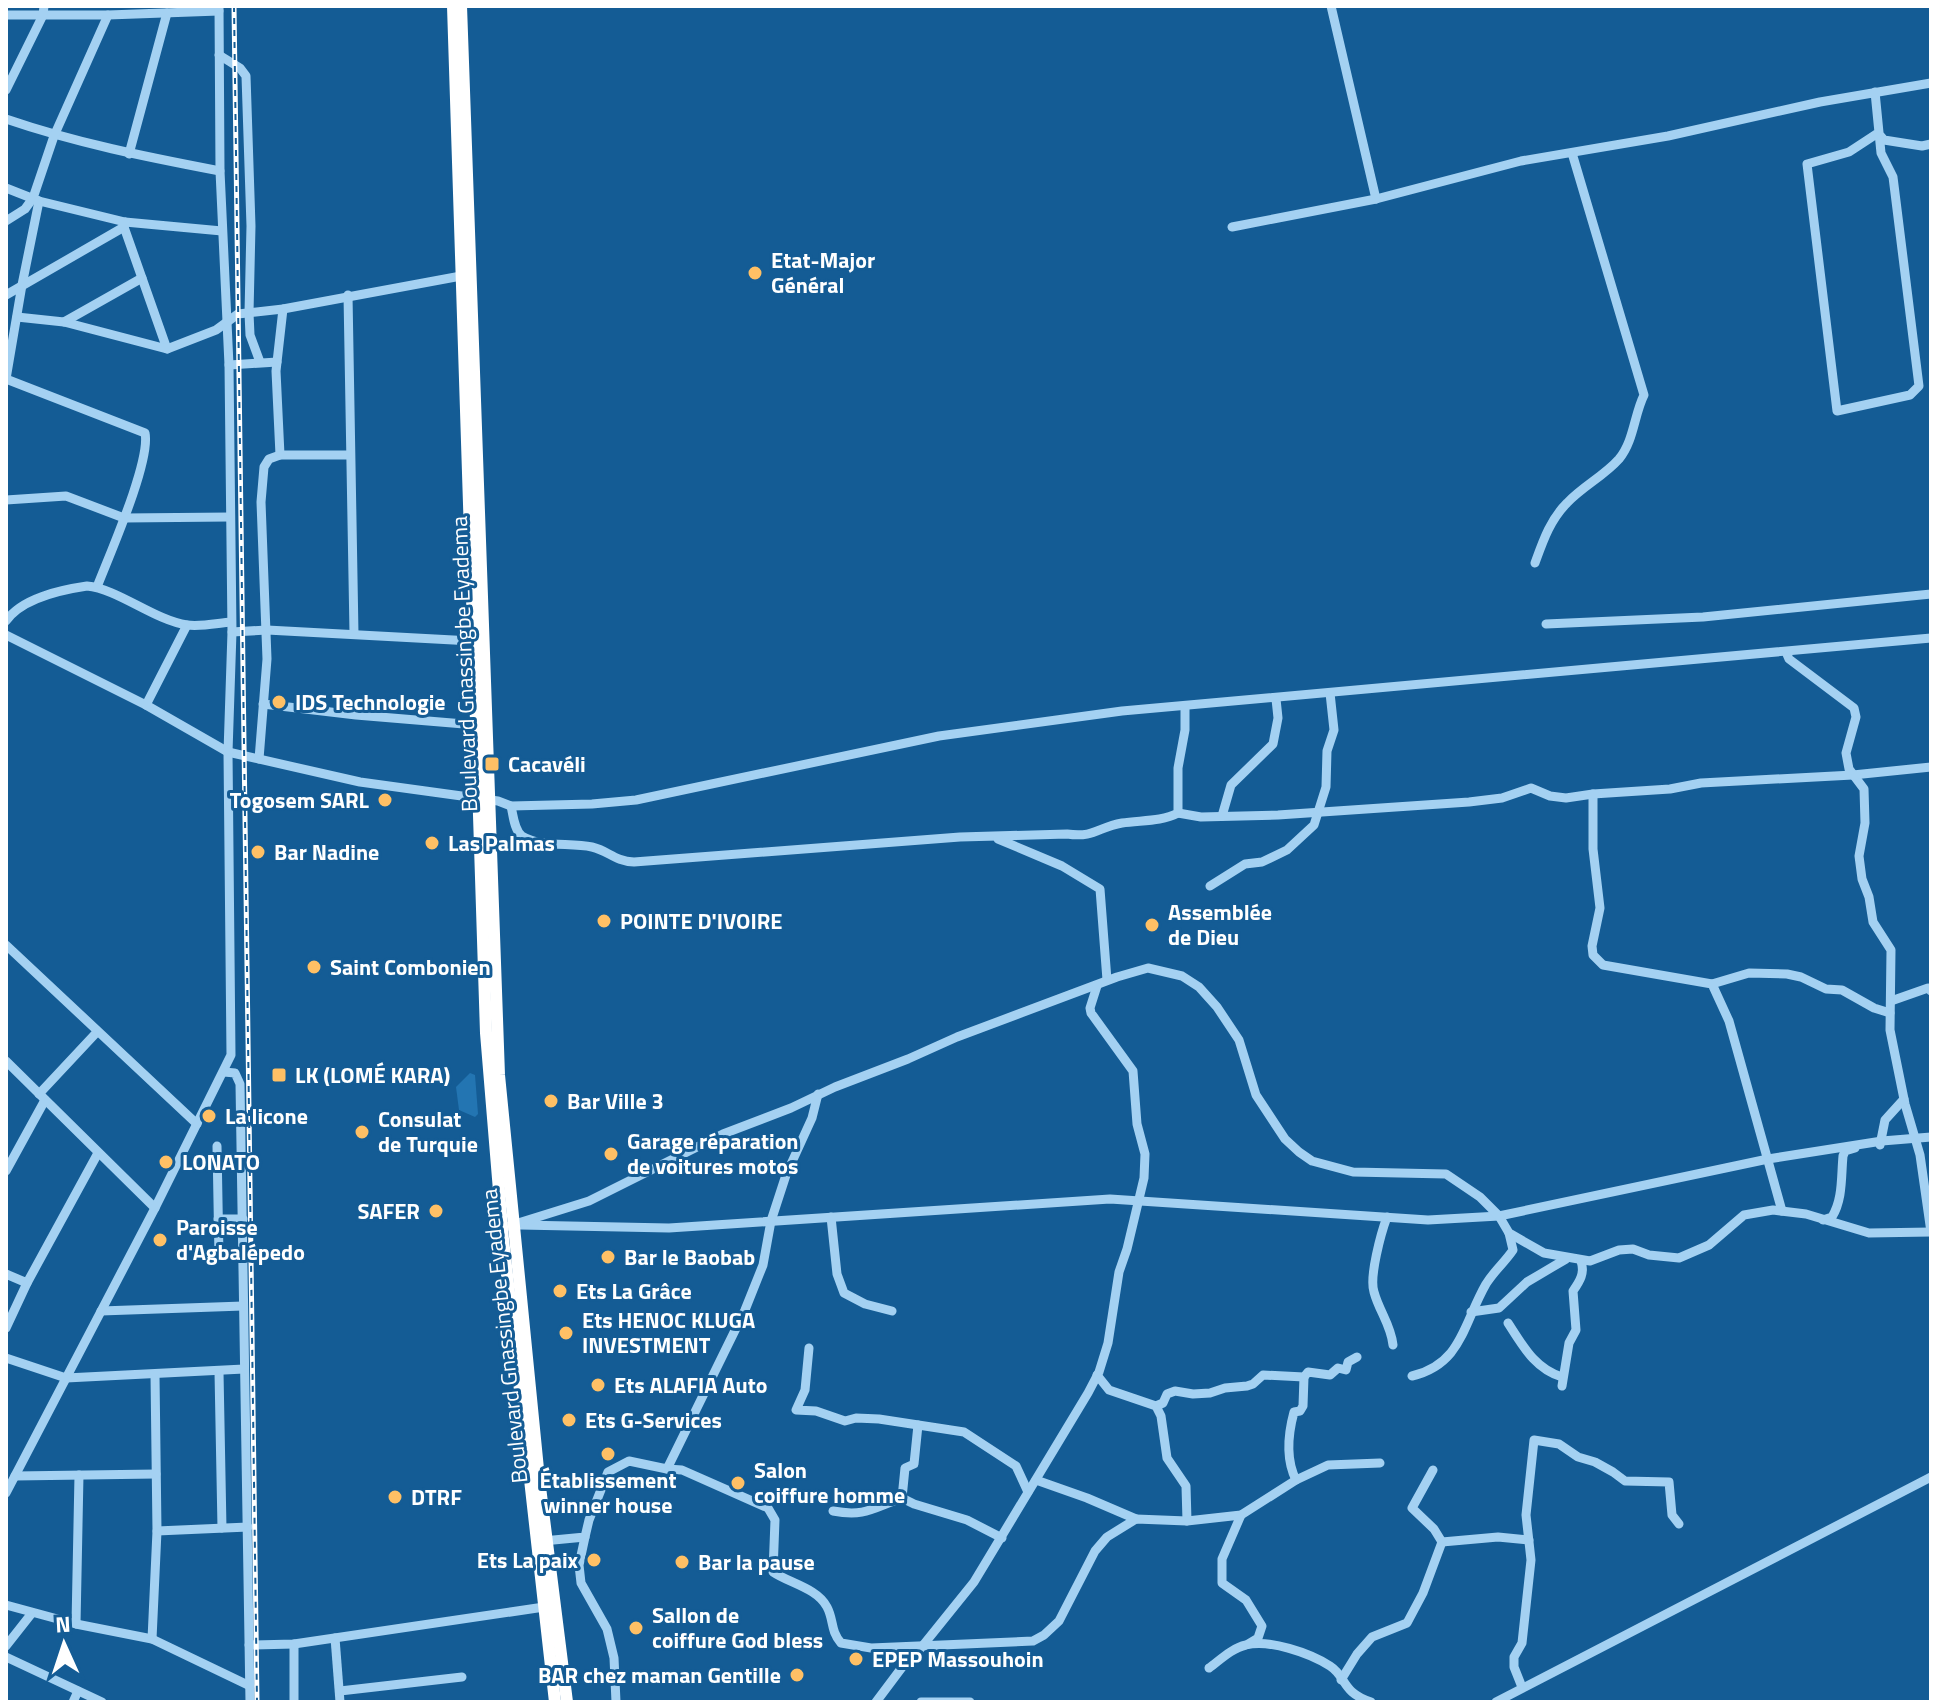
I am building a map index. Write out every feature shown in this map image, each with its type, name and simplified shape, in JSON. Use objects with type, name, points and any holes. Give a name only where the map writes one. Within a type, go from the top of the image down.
[{"type":"highway","name":"Boulevard Gnassingbe Eyadema","points":[[453,6],[472,641],[483,800]]},
{"type":"highway","name":"Boulevard Gnassingbe Eyadema","points":[[461,6],[477,411],[486,1033],[541,1541],[567,1702]]},
{"type":"highway","name":"Boulevard Gnassingbe Eyadema","points":[[541,1541],[544,1607],[555,1702]]},
{"type":"street","points":[[1331,6],[1376,199]]},
{"type":"street","points":[[6,15],[44,11],[108,15],[219,8],[220,171],[229,365],[232,627],[228,752],[231,1055],[6,1493]]},
{"type":"street","points":[[6,90],[44,11]]},
{"type":"street","points":[[129,154],[167,13]]},
{"type":"street","points":[[97,587],[146,449],[145,433],[6,379],[36,200],[54,136],[108,15]]},
{"type":"street","points":[[219,55],[240,68],[246,76],[251,226],[250,335],[260,362]]},
{"type":"street","points":[[1232,227],[1376,199],[1521,161],[1668,136],[1820,102],[1931,83]]},
{"type":"street","points":[[1875,92],[1881,153],[1893,177],[1919,386]]},
{"type":"street","points":[[6,119],[54,136],[220,171]]},
{"type":"street","points":[[1878,133],[1884,140],[1922,146],[1931,144]]},
{"type":"street","points":[[1878,133],[1849,152],[1807,164],[1837,411],[1910,395],[1919,386],[1931,387]]},
{"type":"street","points":[[1535,563],[1550,524],[1568,502],[1621,456],[1631,439],[1644,395],[1572,153]]},
{"type":"street","points":[[6,188],[36,200],[124,225],[222,231]]},
{"type":"street","points":[[6,221],[36,200]]},
{"type":"street","points":[[124,225],[167,349]]},
{"type":"street","points":[[6,295],[124,225]]},
{"type":"street","points":[[17,317],[64,322],[167,349],[216,330],[238,314],[283,309],[461,276]]},
{"type":"street","points":[[64,322],[142,278]]},
{"type":"street","points":[[348,295],[354,634]]},
{"type":"street","points":[[280,455],[277,362],[283,309]]},
{"type":"street","points":[[229,365],[277,362]]},
{"type":"street","points":[[259,759],[267,630],[261,502],[266,464],[269,459],[280,455],[350,455]]},
{"type":"street","points":[[6,500],[66,496],[124,518],[230,517]]},
{"type":"street","points":[[6,621],[12,612],[25,603],[77,587],[97,587],[131,604],[187,625],[472,641]]},
{"type":"street","points":[[1546,624],[1703,617],[1931,594]]},
{"type":"street","points":[[146,705],[187,625]]},
{"type":"street","points":[[6,635],[146,705],[228,752],[360,782],[511,806],[636,800],[939,736],[1122,711],[1931,638]]},
{"type":"street","points":[[1509,1233],[1533,1249],[1581,1261],[1625,1249],[1679,1258],[1709,1245],[1749,1212],[1782,1211],[1869,1233],[1931,1232],[1915,1138],[1890,1030],[1891,950],[1873,922],[1862,879],[1859,856],[1865,823],[1864,789],[1849,769],[1846,753],[1856,717],[1854,708],[1789,659],[1786,652]]},
{"type":"street","points":[[1210,886],[1245,864],[1262,862],[1287,850],[1314,825],[1326,787],[1327,751],[1334,730],[1330,693]]},
{"type":"street","points":[[1222,816],[1231,785],[1273,744],[1278,718],[1276,699]]},
{"type":"street","points":[[263,704],[476,725]]},
{"type":"street","points":[[1178,813],[1178,768],[1185,730],[1185,707]]},
{"type":"street","points":[[511,806],[517,831],[522,836],[559,845],[597,848],[614,859],[634,862],[960,837],[1082,836],[1096,834],[1120,823],[1169,818],[1178,813],[1201,817],[1480,801],[1502,798],[1531,788],[1550,796],[1566,798],[1728,781],[1853,775],[1931,767]]},
{"type":"street","points":[[1593,794],[1593,838],[1600,908],[1592,946],[1593,955],[1603,965],[1712,984],[1749,973],[1787,974],[1826,989],[1842,990],[1874,1008],[1890,1013]]},
{"type":"street","points":[[991,836],[1062,866],[1100,889],[1107,980]]},
{"type":"street","points":[[6,945],[197,1124]]},
{"type":"street","points":[[507,1226],[589,1201],[723,1134],[818,1094],[957,1037],[1107,980],[1148,968],[1182,976],[1199,987],[1234,1028],[1261,1102],[1289,1143],[1312,1161],[1366,1173],[1446,1174],[1467,1186],[1499,1216],[1509,1233],[1513,1250],[1488,1281],[1450,1357],[1433,1371],[1412,1376]]},
{"type":"street","points":[[1712,984],[1729,1021],[1782,1211]]},
{"type":"street","points":[[880,1701],[903,1666],[974,1582],[1097,1375],[1108,1343],[1119,1272],[1144,1178],[1145,1154],[1137,1124],[1133,1071],[1091,1013],[1097,986]]},
{"type":"street","points":[[1891,1001],[1928,988],[1931,991]]},
{"type":"street","points":[[6,1171],[42,1097],[97,1032]]},
{"type":"street","points":[[6,1061],[155,1208]]},
{"type":"street","points":[[224,1072],[235,1073],[240,1084],[250,1702]]},
{"type":"street","points":[[667,1469],[745,1310],[763,1265],[771,1221],[786,1175],[812,1118],[818,1094]]},
{"type":"street","points":[[1823,1220],[1832,1217],[1840,1200],[1845,1151],[1875,1148],[1881,1141],[1885,1120],[1904,1099]]},
{"type":"street","points":[[507,1226],[669,1228],[1110,1199],[1428,1220],[1499,1216],[1768,1159],[1881,1141],[1931,1137]]},
{"type":"street","points":[[217,1146],[219,1257]]},
{"type":"street","points":[[6,1328],[98,1153]]},
{"type":"street","points":[[831,1217],[837,1274],[844,1293],[865,1304],[892,1311]]},
{"type":"street","points":[[1387,1217],[1381,1233],[1372,1289],[1391,1329],[1393,1345]]},
{"type":"street","points":[[218,1219],[243,1219]]},
{"type":"street","points":[[1471,1312],[1499,1308],[1527,1282],[1566,1259]]},
{"type":"street","points":[[1508,1323],[1536,1363],[1562,1382],[1569,1343],[1576,1330],[1573,1291],[1580,1282],[1584,1268],[1581,1261]]},
{"type":"street","points":[[6,1274],[27,1283]]},
{"type":"street","points":[[101,1311],[243,1306]]},
{"type":"street","points":[[809,1348],[805,1390],[796,1410],[816,1411],[845,1421],[856,1418],[964,1432],[1016,1466],[1028,1492]]},
{"type":"street","points":[[1296,1480],[1289,1462],[1290,1443],[1294,1412],[1300,1411],[1303,1406],[1304,1377],[1308,1372],[1330,1375],[1338,1368],[1346,1370],[1348,1362],[1357,1357]]},
{"type":"street","points":[[6,1358],[66,1378],[244,1369]]},
{"type":"street","points":[[219,1372],[222,1528]]},
{"type":"street","points":[[152,1639],[157,1531],[155,1375]]},
{"type":"street","points":[[1097,1375],[1109,1390],[1156,1406],[1163,1403],[1167,1394],[1175,1391],[1210,1393],[1253,1384],[1263,1375],[1304,1377]]},
{"type":"street","points":[[1156,1406],[1161,1416],[1167,1458],[1186,1486],[1187,1521]]},
{"type":"street","points":[[902,1498],[905,1468],[914,1464],[918,1425]]},
{"type":"street","points":[[1522,1687],[1514,1667],[1514,1657],[1522,1643],[1531,1560],[1526,1515],[1534,1440],[1559,1444],[1625,1481],[1669,1482],[1672,1515],[1679,1524]]},
{"type":"street","points":[[616,1702],[614,1658],[607,1629],[581,1583],[579,1565],[589,1520],[608,1472],[629,1461],[682,1470],[768,1508],[775,1520],[773,1572],[820,1598],[828,1608],[833,1633],[841,1643],[871,1648],[1033,1641],[1059,1621],[1095,1551],[1107,1537],[1136,1519]]},
{"type":"street","points":[[1036,1480],[1136,1519],[1187,1521],[1241,1515],[1296,1480],[1328,1465],[1380,1463]]},
{"type":"street","points":[[1433,1470],[1412,1508],[1434,1529],[1442,1542]]},
{"type":"street","points":[[15,1476],[156,1474]]},
{"type":"street","points":[[76,1624],[79,1475]]},
{"type":"street","points":[[1496,1702],[1931,1477]]},
{"type":"street","points":[[833,1511],[852,1514],[869,1512],[902,1498],[967,1520],[1002,1538]]},
{"type":"street","points":[[1209,1668],[1258,1638],[1262,1626],[1246,1600],[1222,1583],[1222,1559],[1241,1515]]},
{"type":"street","points":[[157,1531],[248,1527]]},
{"type":"street","points":[[541,1541],[585,1537]]},
{"type":"street","points":[[1442,1542],[1498,1537],[1529,1540]]},
{"type":"street","points":[[1341,1680],[1372,1637],[1407,1623],[1423,1593],[1442,1542]]},
{"type":"street","points":[[6,1605],[76,1624],[152,1639],[250,1686]]},
{"type":"street","points":[[249,1645],[294,1644],[544,1607]]},
{"type":"street","points":[[6,1646],[32,1613]]},
{"type":"street","points":[[335,1638],[340,1697],[462,1677]]},
{"type":"street","points":[[294,1644],[294,1702]]},
{"type":"street","points":[[1248,1644],[1272,1644],[1291,1649],[1332,1667],[1356,1700],[1371,1702]]},
{"type":"street","points":[[6,1657],[102,1702]]},
{"type":"street","points":[[73,1702],[78,1691]]},
{"type":"street","points":[[921,1702],[970,1702]]},
{"type":"shaded area","points":[[470,1073],[475,1075],[478,1114],[475,1117],[459,1110],[456,1087]]},
{"type":"railway","points":[[234,6],[257,1702]]},
{"type":"place","name":"Etat-Major Général","points":[[755,273]]},
{"type":"place","name":"IDS Technologie","points":[[279,702]]},
{"type":"place","name":"Cacavéli","points":[[492,764]]},
{"type":"place","name":"Togosem SARL","points":[[385,800]]},
{"type":"place","name":"Las Palmas","points":[[432,843]]},
{"type":"place","name":"Bar Nadine","points":[[258,852]]},
{"type":"place","name":"POINTE D'IVOIRE","points":[[604,921]]},
{"type":"place","name":"Assemblée de Dieu","points":[[1152,925]]},
{"type":"place","name":"Saint Combonien","points":[[314,967]]},
{"type":"place","name":"LK (LOMÉ KARA)","points":[[279,1075]]},
{"type":"place","name":"Bar Ville 3","points":[[551,1101]]},
{"type":"place","name":"La licone","points":[[209,1116]]},
{"type":"place","name":"Consulat de Turquie","points":[[362,1132]]},
{"type":"place","name":"Garage réparation de voitures motos","points":[[611,1154]]},
{"type":"place","name":"LONATO","points":[[166,1162]]},
{"type":"place","name":"SAFER","points":[[436,1211]]},
{"type":"place","name":"Paroisse d'Agbalépedo","points":[[160,1240]]},
{"type":"place","name":"Bar le Baobab","points":[[608,1257]]},
{"type":"place","name":"Ets La Grâce","points":[[560,1291]]},
{"type":"place","name":"Ets HENOC KLUGA INVESTMENT","points":[[566,1333]]},
{"type":"place","name":"Ets ALAFIA Auto","points":[[598,1385]]},
{"type":"place","name":"Ets G-Services","points":[[569,1420]]},
{"type":"place","name":"Établissement winner house","points":[[608,1454]]},
{"type":"place","name":"Salon coiffure homme","points":[[738,1483]]},
{"type":"place","name":"DTRF","points":[[395,1497]]},
{"type":"place","name":"Ets La paix","points":[[594,1560]]},
{"type":"place","name":"Bar la pause","points":[[682,1562]]},
{"type":"place","name":"Sallon de coiffure God bless","points":[[636,1628]]},
{"type":"place","name":"EPEP Massouhoin","points":[[856,1659]]},
{"type":"place","name":"BAR chez maman Gentille","points":[[797,1675]]}]
